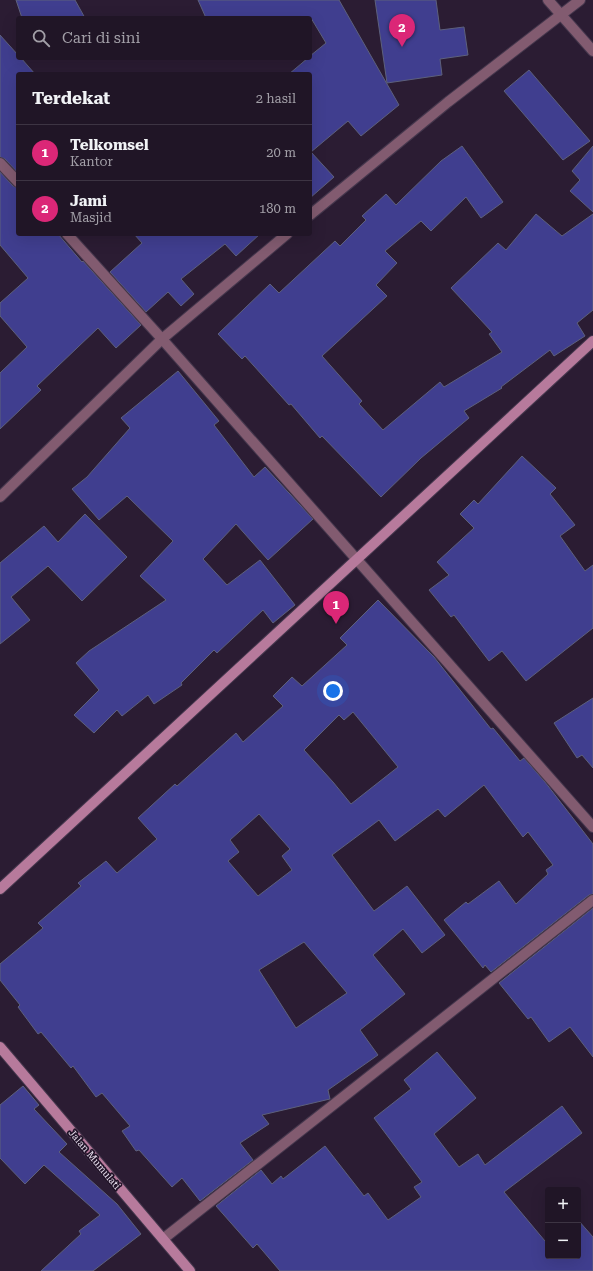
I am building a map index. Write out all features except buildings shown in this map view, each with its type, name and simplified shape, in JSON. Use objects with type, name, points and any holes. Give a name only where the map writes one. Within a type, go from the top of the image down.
[{"type":"street","points":[[548,0],[593,51]]},
{"type":"street","points":[[312,213],[448,102],[580,0]]},
{"type":"street","points":[[0,163],[16,180]]},
{"type":"street","points":[[69,236],[162,339],[593,827]]},
{"type":"street","points":[[0,497],[162,339],[285,236]]},
{"type":"street","points":[[0,890],[593,341]]},
{"type":"street","points":[[163,1239],[593,900]]},
{"type":"street","name":"Jalan Mumulati","points":[[0,1047],[190,1271]]},
{"type":"place","name":"Jami","points":[[402,47]]},
{"type":"place","name":"Telkomsel","points":[[336,624]]}]
